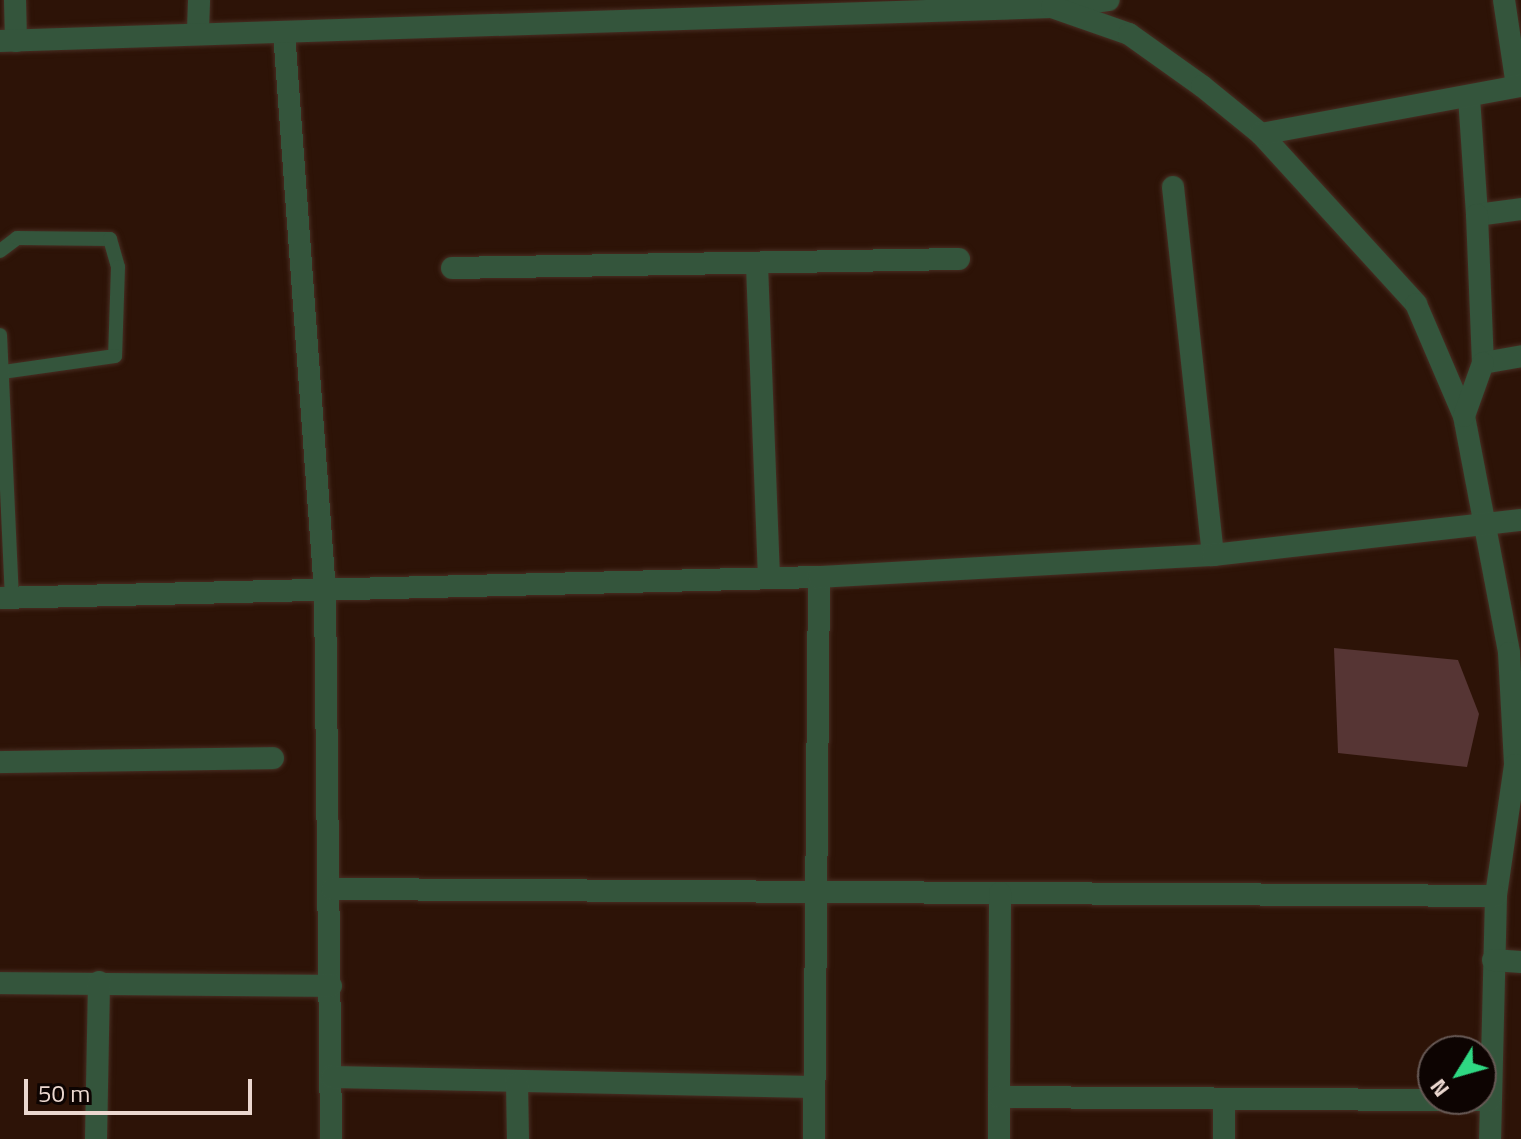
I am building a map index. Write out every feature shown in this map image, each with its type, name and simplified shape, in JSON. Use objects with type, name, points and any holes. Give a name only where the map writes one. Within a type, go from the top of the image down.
[{"type":"street","points":[[15,0],[8,41],[198,30],[284,32],[1052,7],[1109,0]]},
{"type":"street","points":[[198,30],[199,0]]},
{"type":"street","points":[[820,15],[852,0]]},
{"type":"street","points":[[1261,134],[1519,86],[1504,0]]},
{"type":"street","points":[[1052,7],[1129,34],[1261,134],[1416,304],[1464,416],[1481,525],[1509,653],[1515,765],[1496,896],[1491,1035]]},
{"type":"street","points":[[284,32],[325,591],[332,889],[331,1139]]},
{"type":"street","points":[[1464,416],[1483,363],[1469,97]]},
{"type":"street","points":[[1173,187],[1213,555]]},
{"type":"street","points":[[1477,215],[1521,209]]},
{"type":"street","points":[[452,268],[757,265],[959,259]]},
{"type":"street","points":[[757,265],[769,577]]},
{"type":"street","points":[[1483,363],[1521,356]]},
{"type":"street","points":[[6,598],[819,577],[1213,555],[1521,520]]},
{"type":"street","points":[[814,1139],[819,577]]},
{"type":"street","points":[[0,762],[273,758]]},
{"type":"street","points":[[332,889],[1496,896]]},
{"type":"street","points":[[999,1139],[1000,893]]},
{"type":"street","points":[[1493,960],[1521,962]]},
{"type":"street","points":[[96,1139],[99,982]]},
{"type":"street","points":[[0,983],[331,986]]},
{"type":"street","points":[[332,1077],[813,1087]]},
{"type":"street","points":[[517,1083],[518,1139]]},
{"type":"street","points":[[999,1097],[1224,1104],[1417,1101]]},
{"type":"street","points":[[1224,1104],[1224,1139]]},
{"type":"street","points":[[1490,1115],[1490,1139]]},
{"type":"lane","points":[[0,251],[17,238],[110,239],[118,267],[115,356],[2,372]]},
{"type":"lane","points":[[0,335],[6,598]]},
{"type":"building","points":[[1334,648],[1458,660],[1479,714],[1467,767],[1338,753]]}]
